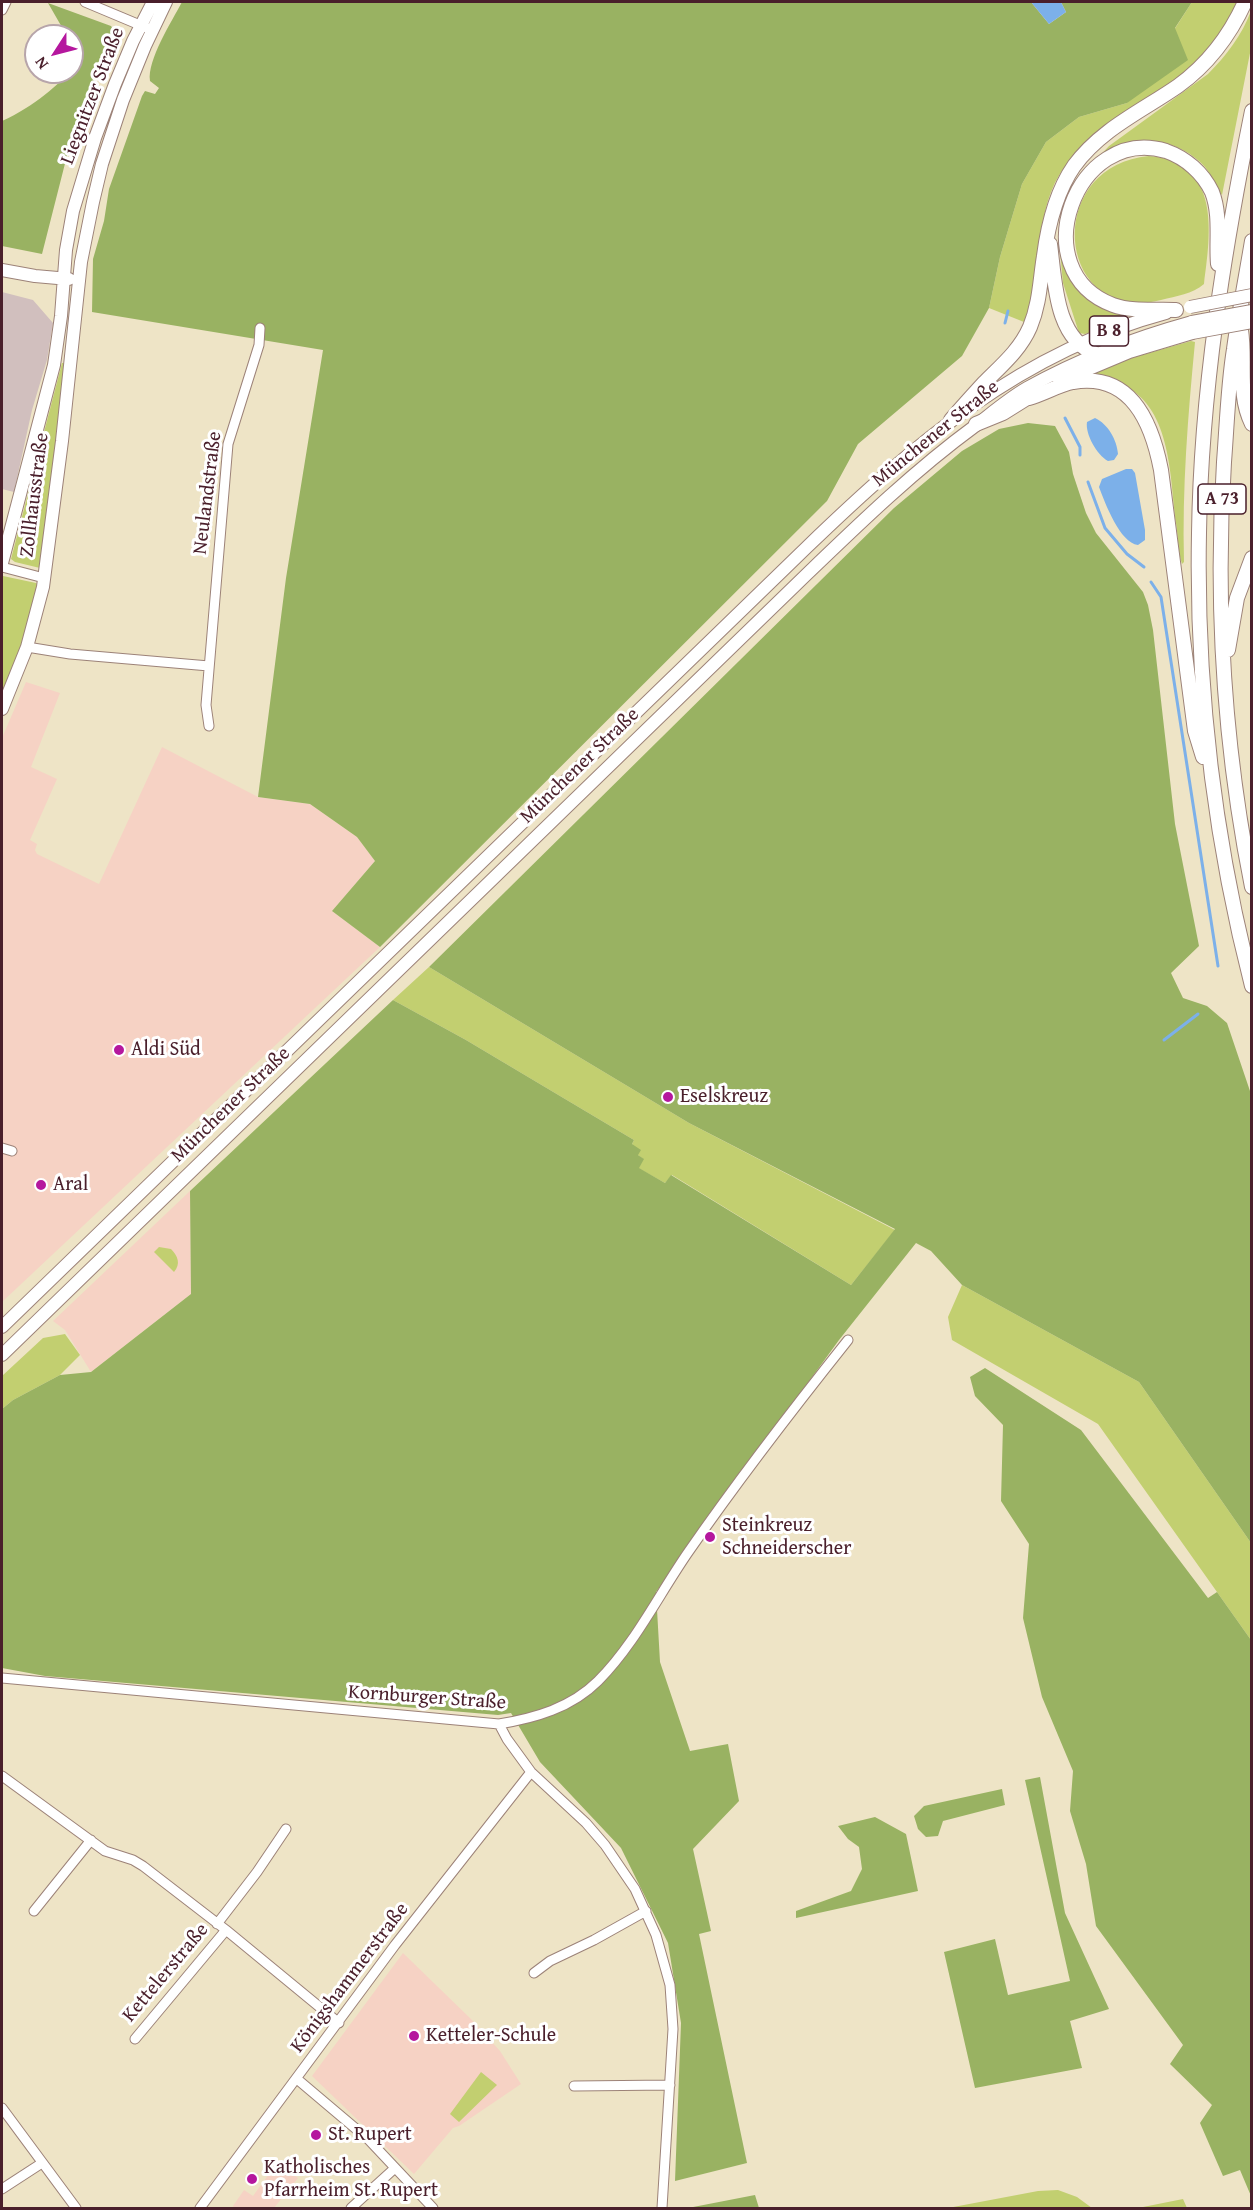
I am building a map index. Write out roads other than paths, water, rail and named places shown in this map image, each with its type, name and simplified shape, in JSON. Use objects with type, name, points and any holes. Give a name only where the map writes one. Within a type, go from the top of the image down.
[{"type":"highway","points":[[951,420],[985,382],[1007,362],[1029,329],[1039,297],[1048,234],[1061,189],[1081,158],[1111,129],[1171,91],[1200,67],[1228,33],[1245,2]]},
{"type":"highway","name":"A 73","points":[[1251,111],[1220,284],[1206,412],[1199,532],[1202,677],[1215,805],[1251,986]]},
{"type":"highway","points":[[1183,308],[1123,308],[1106,302],[1082,283],[1069,261],[1066,233],[1068,214],[1074,198],[1091,173],[1111,157],[1137,148],[1160,150],[1187,161],[1202,175],[1212,193],[1216,209],[1216,245],[1220,284]]},
{"type":"highway","points":[[1048,234],[1058,298],[1069,329],[1079,344],[1096,354]]},
{"type":"highway","name":"A 73","points":[[1251,241],[1245,320],[1234,349],[1227,411],[1221,503],[1220,602],[1233,779],[1251,887]]},
{"type":"highway","points":[[976,424],[1027,393],[1037,391],[1055,381],[1129,351],[1192,327],[1245,320],[1243,398],[1251,424]]},
{"type":"highway","points":[[1055,381],[1090,382],[1118,390],[1140,409],[1153,434],[1161,470],[1195,731],[1215,805]]},
{"type":"highway","points":[[1224,679],[1237,598],[1251,558]]},
{"type":"main road","name":"Liegnitzer Straße","points":[[79,279],[87,228],[102,164],[153,2]]},
{"type":"main road","name":"Liegnitzer Straße","points":[[63,278],[69,230],[109,99],[146,27],[166,2]]},
{"type":"main road","points":[[2,270],[79,279]]},
{"type":"main road","name":"Zollhausstraße","points":[[2,565],[56,355],[63,278]]},
{"type":"main road","name":"Zollhausstraße","points":[[2,709],[27,646],[44,578],[62,441],[79,279]]},
{"type":"main road","name":"Münchener Straße","points":[[2,1327],[844,512],[908,454],[951,420],[1016,376],[1079,344],[1122,326],[1183,308],[1251,295]]},
{"type":"main road","points":[[1055,381],[1096,354],[1127,342],[1251,311]]},
{"type":"main road","points":[[56,355],[70,357]]},
{"type":"main road","name":"Münchener Straße","points":[[2,1355],[831,550],[920,469],[976,424]]},
{"type":"street","points":[[2,10],[6,2]]},
{"type":"street","points":[[86,2],[146,27]]},
{"type":"street","name":"Neulandstraße","points":[[209,726],[206,705],[228,444],[259,345],[260,328]]},
{"type":"street","points":[[2,565],[44,578]]},
{"type":"street","points":[[27,646],[70,654],[209,666]]},
{"type":"street","points":[[2,1148],[12,1151]]},
{"type":"street","name":"Kornburger Straße","points":[[2,1678],[499,1724],[531,1719],[554,1710],[573,1700],[598,1681],[646,1619],[687,1553],[734,1488],[848,1340]]},
{"type":"street","points":[[499,1724],[531,1772],[586,1823],[605,1845],[624,1871],[656,1935],[670,1985],[673,2029],[662,2208]]},
{"type":"street","name":"Königshammerstraße","points":[[200,2208],[395,1945],[531,1772]]},
{"type":"street","name":"Kettelerstraße","points":[[2,1776],[105,1851],[133,1860],[143,1866],[339,2023]]},
{"type":"street","name":"Kettelerstraße","points":[[135,2039],[221,1927],[286,1829]]},
{"type":"street","points":[[34,1911],[91,1840]]},
{"type":"street","points":[[534,1973],[550,1961],[646,1911]]},
{"type":"street","points":[[297,2079],[368,2139],[433,2208]]},
{"type":"street","points":[[574,2086],[670,2085]]},
{"type":"street","points":[[2,2108],[76,2208]]},
{"type":"street","points":[[2,2189],[42,2163]]},
{"type":"street","points":[[351,2208],[395,2168]]},
{"type":"water","points":[[1031,2],[1061,2],[1066,12],[1049,24]]},
{"type":"water","points":[[1095,418],[1108,428],[1114,438],[1118,454],[1114,460],[1108,461],[1104,458],[1090,438],[1087,422]]},
{"type":"water","points":[[1126,469],[1132,469],[1135,473],[1145,530],[1145,540],[1138,545],[1131,543],[1119,530],[1099,487],[1102,479]]},
{"type":"waterway","points":[[1005,323],[1008,311]]},
{"type":"waterway","points":[[1065,418],[1080,447],[1080,455]]},
{"type":"waterway","points":[[1088,482],[1105,528],[1127,554],[1144,567]]},
{"type":"waterway","points":[[1151,582],[1161,597],[1218,966]]},
{"type":"waterway","points":[[1164,1040],[1198,1014]]},
{"type":"place","name":"Aldi Süd","points":[[119,1050]]},
{"type":"place","name":"Eselskreuz","points":[[668,1097]]},
{"type":"place","name":"Aral","points":[[41,1185]]},
{"type":"place","name":"Steinkreuz Schneiderscher","points":[[710,1537]]},
{"type":"place","name":"Ketteler-Schule","points":[[414,2036]]},
{"type":"place","name":"St. Rupert","points":[[316,2135]]},
{"type":"place","name":"Katholisches Pfarrheim St. Rupert","points":[[252,2179]]}]
